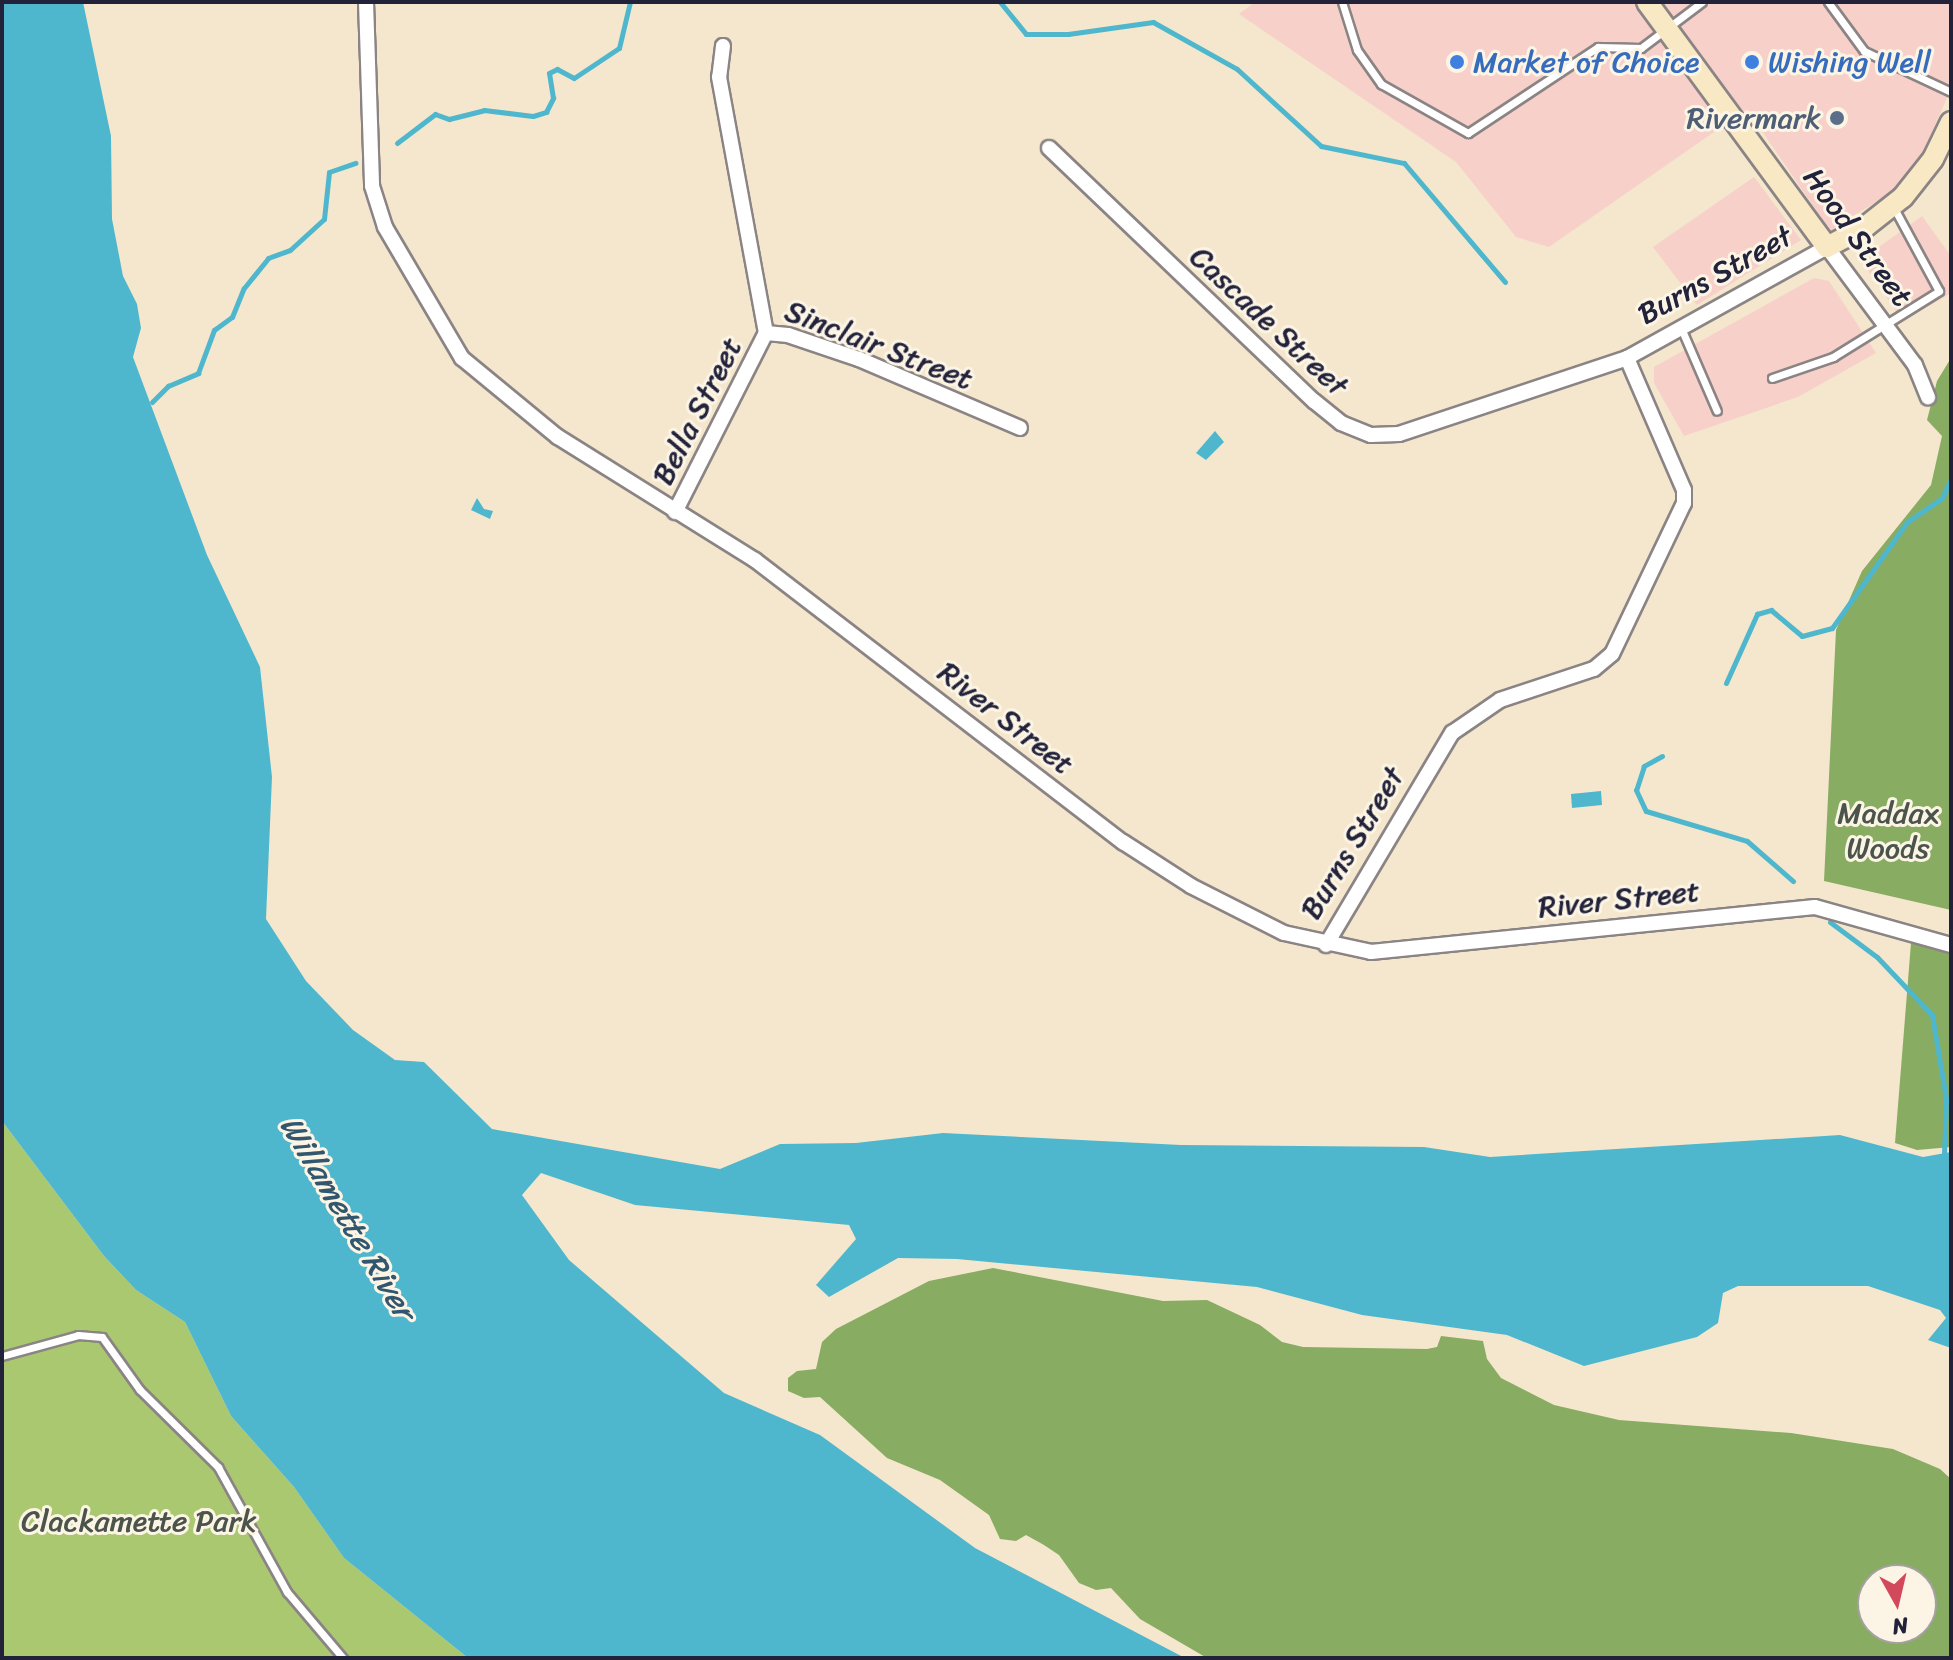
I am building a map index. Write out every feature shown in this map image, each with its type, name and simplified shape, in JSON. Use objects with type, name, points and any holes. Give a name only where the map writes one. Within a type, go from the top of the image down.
[{"type":"street","name":"River Street","points":[[366,2],[372,186],[385,227],[462,358],[558,437],[755,560],[840,622],[1123,842],[1238,914],[1326,945],[1371,952],[1815,907],[1951,945]]},
{"type":"street","name":"Hood Street","points":[[1647,2],[1915,365],[1928,397]]},
{"type":"street","name":"Sinclair Street","points":[[723,46],[719,77],[766,333],[788,335],[859,359],[1020,428]]},
{"type":"street","name":"Burns Street","points":[[1326,945],[1452,733],[1500,700],[1594,669],[1612,654],[1684,503],[1684,490],[1627,358],[1827,247],[1893,206],[1926,169],[1951,122]]},
{"type":"street","name":"Cascade Street","points":[[1049,148],[1314,401],[1341,423],[1371,435],[1399,434],[1627,358]]},
{"type":"street","name":"Bella Street","points":[[675,512],[766,333]]},
{"type":"lane","points":[[1342,2],[1357,50],[1381,84],[1468,133],[1598,47],[1641,48],[1702,2]]},
{"type":"lane","points":[[1828,2],[1852,41],[1864,51],[1951,92]]},
{"type":"lane","points":[[1772,378],[1833,357],[1939,291],[1893,206]]},
{"type":"lane","points":[[1681,328],[1717,411]]},
{"type":"lane","points":[[2,1356],[78,1335],[102,1337],[140,1390],[218,1467],[287,1592],[343,1658]]},
{"type":"shaded area","points":[[1255,2],[1951,2],[1951,89],[1918,164],[1893,191],[1830,231],[1747,109],[1549,247],[1516,237],[1456,162],[1239,14]]},
{"type":"shaded area","points":[[1754,177],[1801,240],[1697,305],[1653,247]]},
{"type":"shaded area","points":[[1922,216],[1951,256],[1951,293],[1903,321],[1861,260]]},
{"type":"shaded area","points":[[1814,278],[1829,281],[1876,353],[1798,397],[1684,436],[1654,383],[1654,367]]},
{"type":"green space","name":"Maddax Woods","points":[[1951,358],[1951,910],[1824,881],[1836,630],[1862,571],[1931,485],[1942,436],[1927,420],[1937,381]]},
{"type":"green space","name":"Maddax Woods","points":[[1911,943],[1951,952],[1951,1147],[1917,1150],[1895,1143]]},
{"type":"green space","name":"Clackamette Park","points":[[2,1121],[104,1256],[136,1290],[185,1322],[231,1416],[294,1487],[344,1558],[468,1658],[2,1658]]},
{"type":"green space","points":[[993,1268],[1163,1301],[1207,1300],[1260,1325],[1282,1342],[1303,1347],[1427,1349],[1437,1347],[1441,1336],[1483,1341],[1487,1359],[1501,1378],[1554,1405],[1619,1420],[1791,1433],[1893,1449],[1940,1469],[1951,1479],[1951,1658],[1207,1658],[1140,1619],[1111,1588],[1096,1590],[1079,1583],[1059,1555],[1044,1545],[1026,1535],[1016,1541],[1000,1539],[989,1515],[940,1480],[887,1458],[820,1397],[804,1398],[788,1391],[788,1378],[797,1371],[816,1369],[822,1342],[836,1329],[929,1281]]},
{"type":"water","name":"Willamette River","points":[[2,2],[83,2],[111,136],[112,219],[123,276],[137,304],[141,328],[133,357],[207,555],[260,667],[272,777],[266,919],[306,981],[353,1030],[395,1060],[424,1062],[492,1129],[720,1169],[780,1144],[856,1143],[943,1133],[1181,1145],[1424,1147],[1490,1157],[1840,1135],[1923,1157],[1951,1152],[1951,1348],[1928,1340],[1946,1318],[1940,1310],[1868,1286],[1738,1286],[1723,1293],[1718,1323],[1697,1337],[1584,1366],[1507,1335],[1362,1315],[1257,1287],[957,1259],[898,1258],[829,1297],[816,1285],[856,1239],[849,1225],[635,1205],[541,1173],[522,1195],[569,1260],[724,1393],[820,1435],[975,1548],[1185,1658],[468,1658],[344,1558],[294,1487],[231,1416],[185,1322],[136,1290],[104,1256],[2,1121]]},
{"type":"water","points":[[1215,431],[1224,442],[1206,460],[1196,453]]},
{"type":"water","points":[[477,498],[484,509],[493,511],[490,519],[471,510]]},
{"type":"water","points":[[1601,791],[1602,805],[1572,808],[1571,794]]},
{"type":"waterway","points":[[397,143],[435,114],[449,119],[484,110],[533,116],[546,112],[553,98],[549,73],[557,69],[574,78],[619,48],[630,2]]},
{"type":"waterway","points":[[1000,2],[1026,34],[1068,34],[1153,22],[1237,69],[1321,146],[1404,163],[1505,282]]},
{"type":"waterway","points":[[152,402],[168,386],[198,373],[214,330],[232,317],[244,288],[268,258],[290,250],[324,219],[329,172],[355,163]]},
{"type":"waterway","points":[[1726,683],[1757,614],[1771,610],[1802,636],[1832,628],[1907,522],[1942,498],[1951,479]]},
{"type":"waterway","points":[[1662,756],[1644,766],[1636,790],[1646,811],[1747,841],[1793,881]]},
{"type":"waterway","points":[[1830,922],[1877,957],[1932,1015],[1946,1099],[1944,1154]]},
{"type":"place","name":"Market of Choice","points":[[1457,62]]},
{"type":"place","name":"Wishing Well","points":[[1752,62]]},
{"type":"place","name":"Rivermark","points":[[1837,118]]}]
